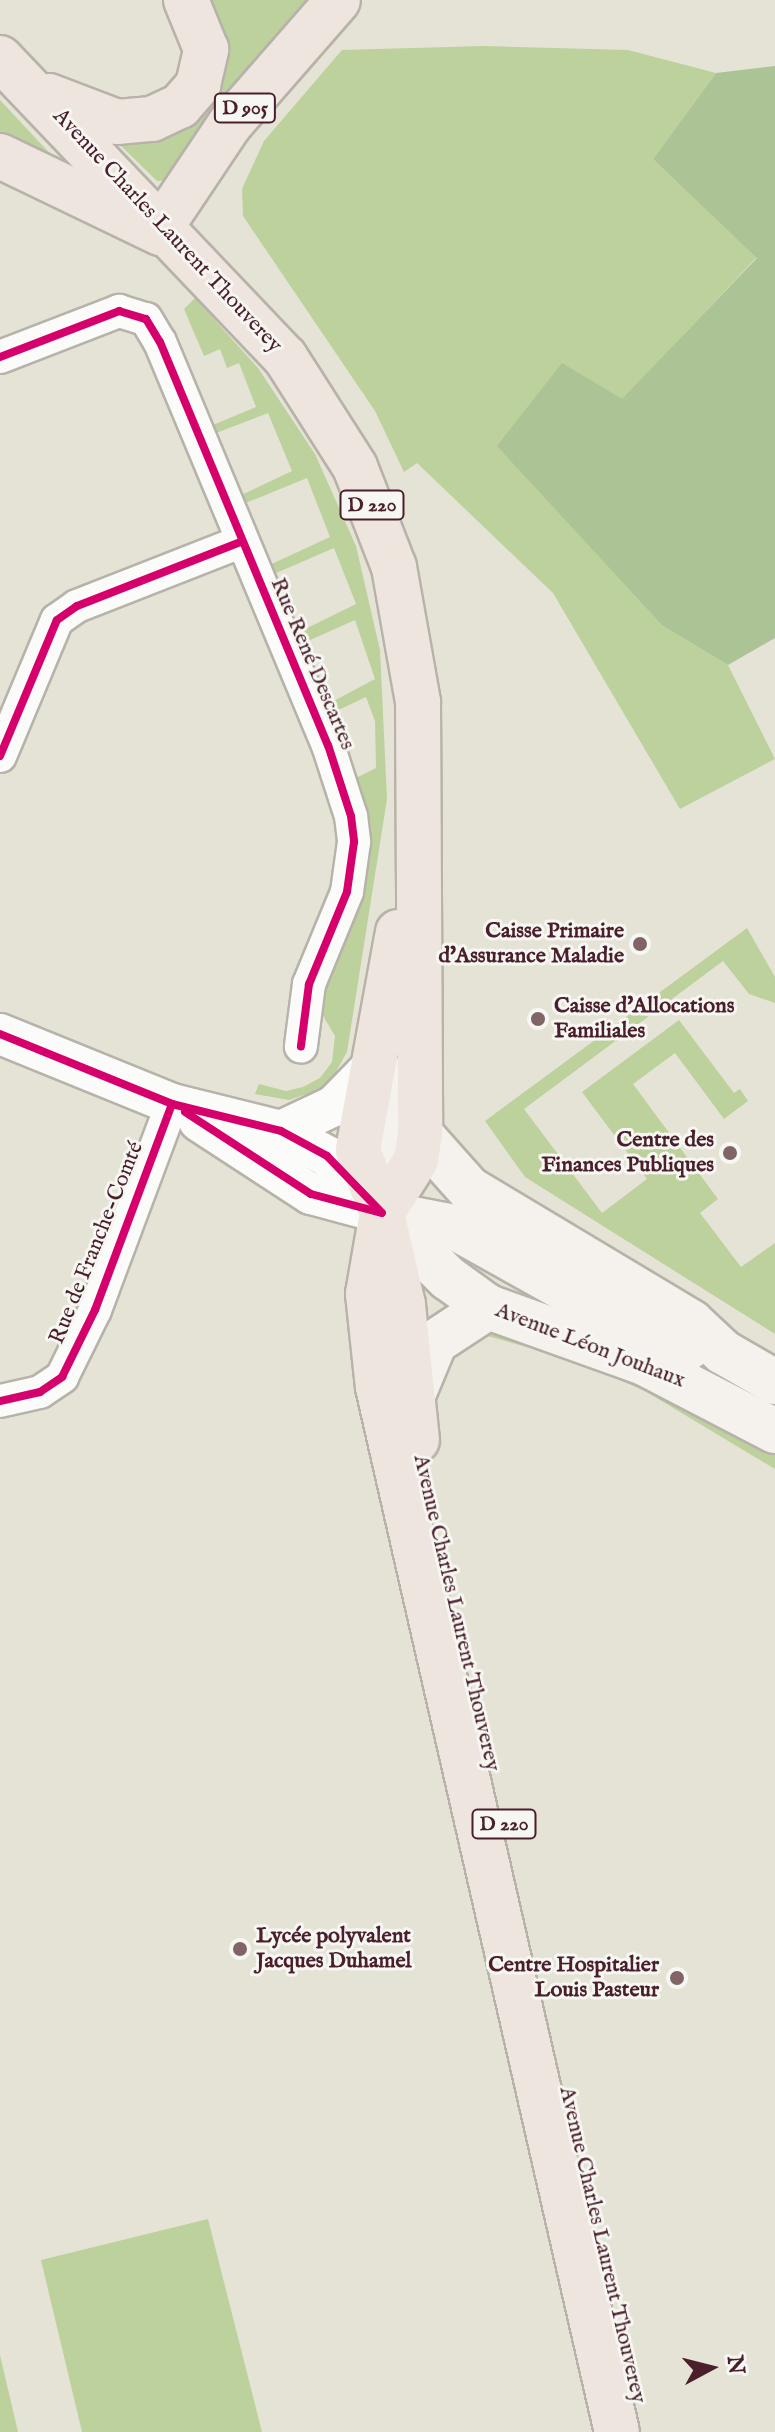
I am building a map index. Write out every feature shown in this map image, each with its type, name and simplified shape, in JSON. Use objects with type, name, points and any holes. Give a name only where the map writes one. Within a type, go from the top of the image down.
[{"type":"main road","points":[[31,88],[117,122],[167,114],[190,97],[204,70],[202,30],[186,0]]},
{"type":"main road","name":"D 905","points":[[172,233],[230,124],[338,0]]},
{"type":"main road","name":"Avenue Charles Laurent Thouverey","points":[[0,58],[251,317],[316,400],[383,531],[404,607],[416,686],[420,1134],[416,1160],[382,1213],[368,1294],[378,1387],[617,2432]]},
{"type":"main road","points":[[0,156],[172,233]]},
{"type":"main road","name":"Avenue Charles Laurent Thouverey","points":[[417,827],[358,1150],[382,1213],[403,1305],[410,1402],[645,2432]]},
{"type":"main road","name":"D 220","points":[[382,1213],[383,1013]]},
{"type":"main road","points":[[420,1134],[469,1189],[691,1322],[723,1352],[775,1382]]},
{"type":"main road","points":[[382,1213],[454,1227],[678,1345],[723,1352]]},
{"type":"main road","name":"Avenue Léon Jouhaux","points":[[382,1213],[448,1278],[488,1307],[644,1363],[775,1431]]},
{"type":"main road","points":[[410,1402],[435,1342],[488,1307]]},
{"type":"street","name":"Rue René Descartes","points":[[0,357],[119,311],[146,319],[160,342],[240,542],[328,745],[354,842],[347,892],[309,984],[301,1046]]},
{"type":"street","points":[[0,756],[57,620],[77,606],[240,542]]},
{"type":"street","points":[[0,1034],[172,1104],[281,1131],[327,1156],[382,1213]]},
{"type":"street","points":[[281,1131],[334,1106],[374,1065]]},
{"type":"street","points":[[172,1104],[311,1194],[382,1213]]},
{"type":"street","name":"Rue de Franche-Comté","points":[[0,1401],[40,1392],[62,1377],[95,1310],[172,1104]]},
{"type":"green space","points":[[205,0],[315,0],[169,180],[157,181],[117,142],[169,127]]},
{"type":"green space","points":[[483,46],[628,50],[716,73],[653,159],[757,257],[622,400],[663,626],[728,665],[775,759],[680,809],[553,593],[417,463],[404,472],[375,411],[243,216],[242,189],[264,141],[342,50]]},
{"type":"green space","points":[[775,66],[775,638],[728,665],[663,626],[497,446],[562,363],[622,399],[757,258],[653,159],[716,73]]},
{"type":"green space","points":[[0,100],[56,160],[0,144]]},
{"type":"green space","points":[[195,298],[258,368],[315,454],[356,546],[380,650],[387,799],[347,1052],[327,1087],[289,1100],[255,1094],[259,1084],[286,1091],[303,1087],[320,1078],[332,1062],[335,1036],[319,1009],[352,780],[376,768],[375,721],[366,697],[330,714],[326,705],[375,679],[355,620],[299,645],[295,634],[356,604],[334,548],[267,577],[263,568],[330,537],[307,478],[236,507],[233,499],[292,471],[268,413],[211,435],[208,427],[256,407],[239,363],[227,368],[220,349],[204,356],[184,309]]},
{"type":"green space","points":[[747,928],[775,977],[775,1003],[749,994],[723,961],[524,1109],[602,1213],[647,1179],[582,1092],[679,1020],[734,1093],[740,1089],[748,1101],[724,1119],[675,1053],[633,1084],[718,1199],[700,1213],[741,1267],[775,1243],[775,1334],[525,1177],[485,1121]]},
{"type":"green space","points":[[485,1325],[541,1336],[775,1446],[775,1469],[645,1391],[576,1361],[484,1335]]},
{"type":"green space","points":[[208,2219],[262,2432],[82,2432],[41,2260]]},
{"type":"green space","points":[[0,2355],[18,2432],[0,2432]]},
{"type":"cycle path","points":[[0,357],[119,311],[146,319],[160,342],[328,745],[351,816],[354,842],[347,892],[309,984],[301,1046]]},
{"type":"cycle path","points":[[0,756],[57,620],[77,606],[240,542]]},
{"type":"cycle path","points":[[0,1034],[172,1104],[281,1131],[327,1156],[382,1213]]},
{"type":"cycle path","points":[[0,1401],[40,1392],[62,1377],[95,1310],[172,1104]]},
{"type":"cycle path","points":[[185,1112],[311,1194],[382,1213]]},
{"type":"place","name":"Caisse Primaire d'Assurance Maladie","points":[[640,944]]},
{"type":"place","name":"Caisse d'Allocations Familiales","points":[[538,1019]]},
{"type":"place","name":"Centre des Finances Publiques","points":[[730,1153]]},
{"type":"place","name":"Lycée polyvalent Jacques Duhamel","points":[[240,1949]]},
{"type":"place","name":"Centre Hospitalier Louis Pasteur","points":[[677,1978]]}]
